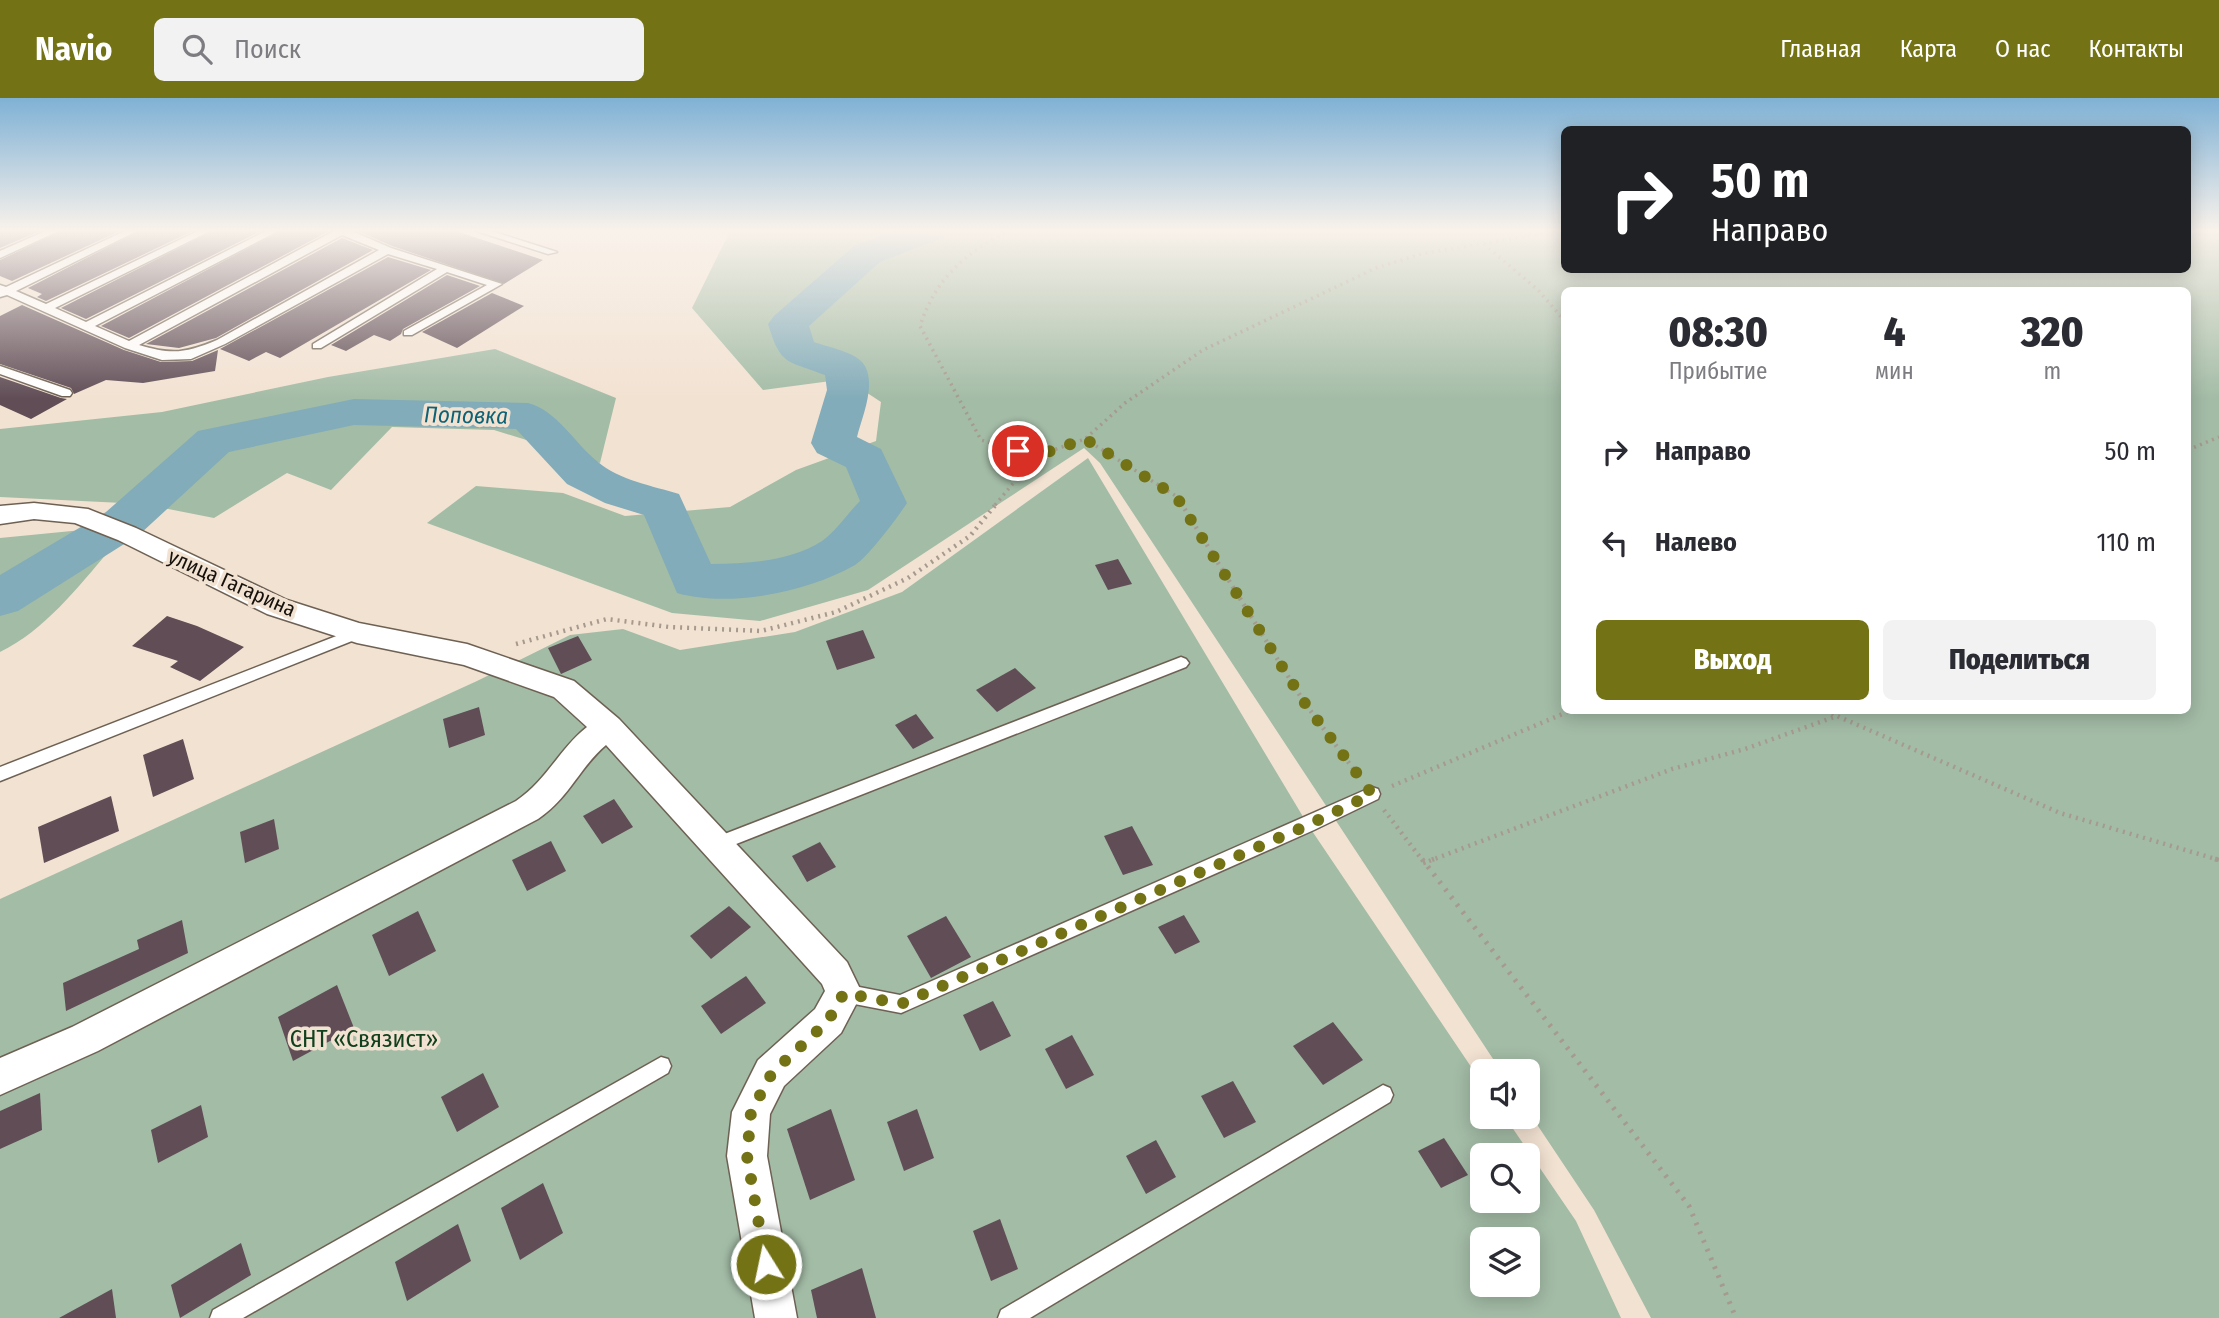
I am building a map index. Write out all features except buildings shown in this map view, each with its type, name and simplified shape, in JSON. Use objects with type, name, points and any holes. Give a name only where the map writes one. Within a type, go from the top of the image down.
[{"type":"street","name":"улица Гагарина","points":[[0,515],[34,511],[79,515],[127,534],[277,607],[357,634],[467,655],[564,689],[608,727],[835,973],[844,993]]},
{"type":"street","points":[[0,1077],[97,1033],[527,810],[547,796],[587,744],[608,727]]},
{"type":"street","points":[[776,1318],[747,1156],[751,1112],[772,1073],[828,1021],[844,993]]},
{"type":"lane","points":[[46,309],[93,286]]},
{"type":"lane","points":[[85,327],[165,286]]},
{"type":"lane","points":[[129,346],[238,286]]},
{"type":"lane","points":[[2,291],[129,346],[162,356],[191,355],[221,342],[322,286]]},
{"type":"lane","points":[[317,346],[416,286]]},
{"type":"lane","points":[[408,333],[493,286]]},
{"type":"lane","points":[[0,370],[66,393]]},
{"type":"lane","points":[[0,775],[357,634]]},
{"type":"lane","points":[[715,845],[1181,663]]},
{"type":"lane","points":[[844,993],[901,1004],[1308,825],[1372,794]]},
{"type":"lane","points":[[221,1318],[660,1066]]},
{"type":"lane","points":[[1009,1318],[1382,1095]]},
{"type":"path","points":[[938,286],[926,306],[920,326],[981,440],[1036,456]]},
{"type":"path","points":[[467,655],[607,619],[668,627],[761,631],[836,612],[908,578],[970,536],[1036,456],[1085,439],[1125,403],[1203,350],[1338,286]]},
{"type":"path","points":[[1533,286],[1561,317]]},
{"type":"path","points":[[2191,449],[2219,437]]},
{"type":"path","points":[[1085,439],[1176,496],[1304,702],[1423,863],[1689,1206],[1736,1318]]},
{"type":"path","points":[[1372,794],[1562,714]]},
{"type":"path","points":[[1833,714],[2060,813],[2219,860]]},
{"type":"path","points":[[1423,863],[1672,769],[1745,749],[1837,716]]},
{"type":"green space","points":[[703,286],[2219,286],[2219,1318],[1651,1318],[1594,1210],[1540,1129],[1540,1059],[1493,1059],[1100,463],[1084,448],[868,590],[760,621],[672,613],[427,523],[476,486],[563,493],[625,516],[730,507],[796,470],[876,441],[881,402],[846,379],[763,390],[692,308]]},
{"type":"green space","points":[[495,349],[616,398],[600,463],[494,430],[392,427],[331,490],[287,473],[214,518],[143,504],[0,497],[0,429],[162,412],[328,377]]},
{"type":"green space","name":"СНТ «Связист»","points":[[1088,458],[1308,825],[1470,1065],[1470,1129],[1513,1129],[1523,1143],[1470,1143],[1470,1213],[1540,1213],[1540,1168],[1576,1221],[1621,1318],[0,1318],[0,899],[477,681],[570,635],[623,629],[680,650],[795,632],[902,592]]},
{"type":"green space","points":[[82,530],[100,537],[109,551],[46,620],[0,652],[0,538]]},
{"type":"waterway","name":"Поповка","points":[[0,598],[123,523],[214,441],[354,412],[528,416],[583,474],[621,492],[663,505],[694,581],[747,581],[798,570],[840,552],[884,503],[865,459],[833,443],[848,390],[845,368],[796,349],[788,324],[831,286]]},
{"type":"route","points":[[766,1264],[747,1156],[751,1112],[772,1073],[828,1021],[844,993],[901,1004],[1308,825],[1372,794],[1304,702],[1176,496],[1085,439],[1036,456],[1018,451]]}]
